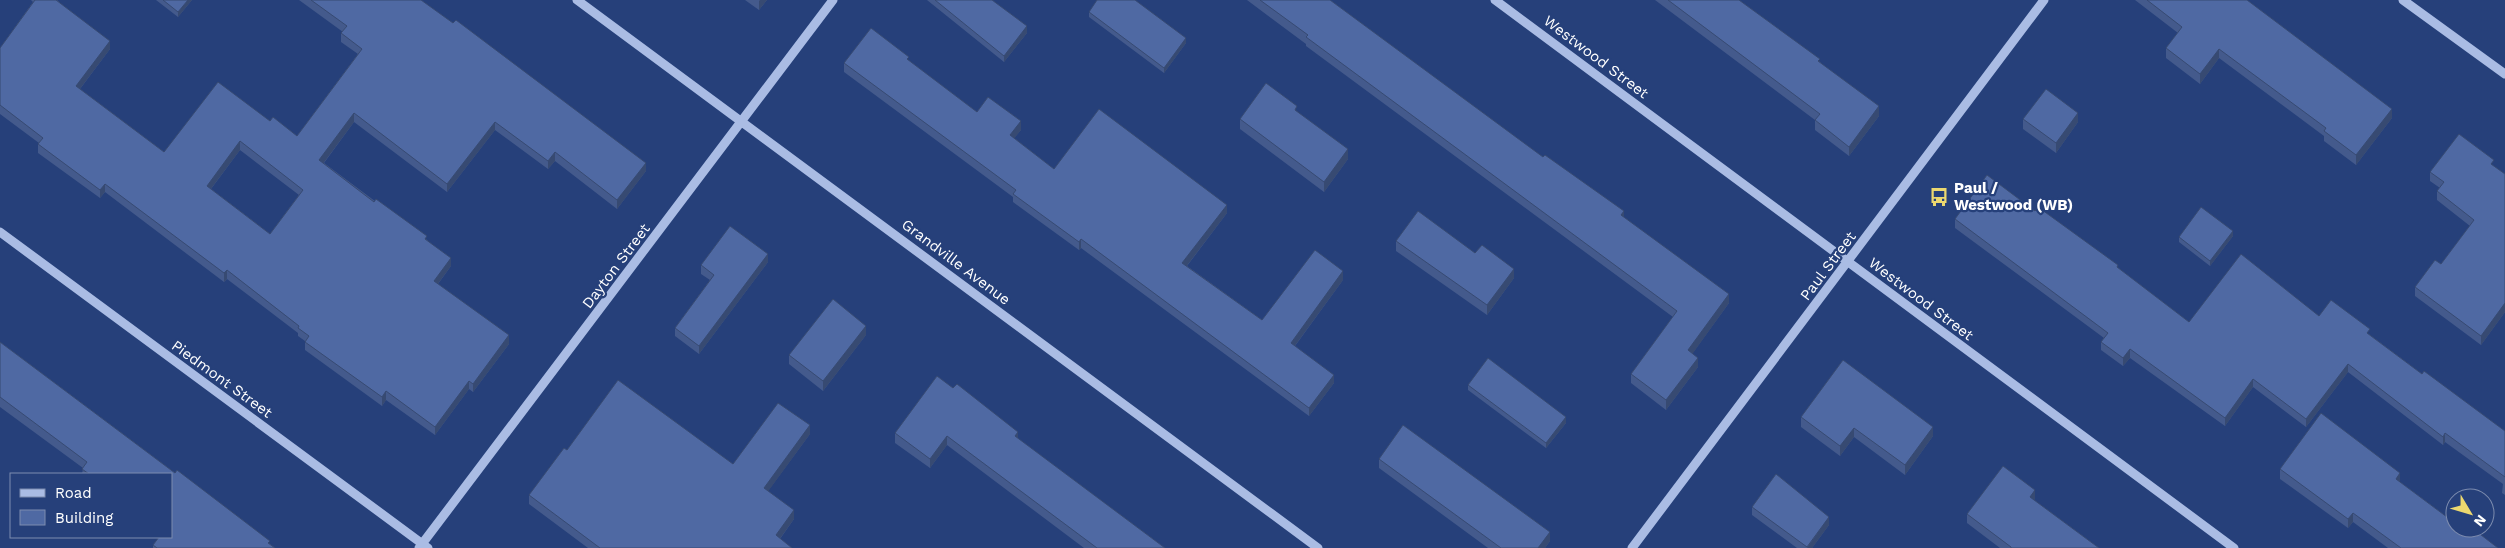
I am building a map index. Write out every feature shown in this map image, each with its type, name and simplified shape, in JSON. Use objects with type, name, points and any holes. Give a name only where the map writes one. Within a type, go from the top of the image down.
[{"type":"street","name":"Grandville Avenue","points":[[577,0],[1318,548]]},
{"type":"street","name":"Dayton Street","points":[[424,547],[833,0]]},
{"type":"street","name":"Westwood Street","points":[[1495,0],[2234,548]]},
{"type":"street","name":"Paul Street","points":[[1632,548],[2044,0]]},
{"type":"street","points":[[2403,0],[2505,74]]},
{"type":"street","name":"Piedmont Street","points":[[0,232],[424,547]]},
{"type":"building","points":[[35,0],[56,0],[110,41],[76,86],[164,152],[218,82],[270,121],[273,117],[297,136],[362,49],[341,33],[347,26],[311,0],[421,0],[453,23],[456,20],[646,163],[617,200],[555,152],[548,161],[495,122],[447,184],[354,113],[319,160],[374,202],[376,199],[427,236],[425,239],[451,258],[434,281],[509,335],[473,384],[469,381],[435,427],[386,391],[382,397],[305,342],[309,336],[298,328],[299,326],[227,270],[224,273],[105,184],[100,190],[38,144],[43,138],[0,105],[0,48]],"holes":[[[240,141],[303,190],[270,234],[207,186]]]},
{"type":"building","points":[[163,0],[188,0],[178,12]]},
{"type":"building","points":[[935,0],[992,0],[1027,26],[1004,56]]},
{"type":"building","points":[[1097,0],[1135,0],[1186,38],[1164,68],[1089,12]]},
{"type":"building","points":[[1260,0],[1330,0],[1543,157],[1545,155],[1624,211],[1621,215],[1729,294],[1688,350],[1698,358],[1666,400],[1631,374],[1677,311],[1306,37],[1308,35]]},
{"type":"building","points":[[1668,0],[1739,0],[1820,59],[1818,61],[1879,106],[1849,147],[1815,120],[1820,114]]},
{"type":"building","points":[[2147,0],[2247,0],[2392,109],[2356,155],[2324,131],[2326,128],[2219,49],[2200,74],[2166,48],[2182,27]]},
{"type":"building","points":[[871,28],[909,57],[907,59],[977,112],[988,97],[1021,121],[1010,135],[1054,169],[1099,109],[1227,205],[1182,263],[1262,320],[1315,250],[1343,271],[1291,343],[1334,375],[1309,408],[1081,239],[1079,242],[1013,194],[1016,190],[844,63]]},
{"type":"building","points":[[1266,83],[1297,106],[1295,110],[1348,149],[1324,182],[1240,119]]},
{"type":"building","points":[[2046,89],[2078,113],[2056,143],[2023,119]]},
{"type":"building","points":[[2459,134],[2494,160],[2491,164],[2505,174],[2505,303],[2481,336],[2415,287],[2435,260],[2441,264],[2474,220],[2437,191],[2444,182],[2430,172]]},
{"type":"building","points":[[1987,175],[2035,211],[2038,207],[2118,265],[2117,267],[2189,322],[2241,254],[2319,316],[2331,300],[2370,329],[2367,333],[2422,374],[2424,371],[2505,431],[2505,477],[2445,433],[2443,437],[2348,364],[2306,419],[2253,379],[2225,418],[2130,349],[2123,358],[2101,342],[2108,333],[1955,219]]},
{"type":"building","points":[[2201,207],[2233,231],[2210,261],[2179,237]]},
{"type":"building","points":[[1418,211],[1475,253],[1482,245],[1514,269],[1487,305],[1396,241]]},
{"type":"building","points":[[730,226],[768,254],[699,346],[675,328],[714,275],[701,265]]},
{"type":"building","points":[[833,299],[866,326],[823,381],[789,355]]},
{"type":"building","points":[[0,342],[175,473],[177,470],[270,541],[268,543],[275,548],[157,548],[153,545],[158,538],[172,538],[172,473],[88,473],[82,469],[87,462],[0,397]]},
{"type":"building","points":[[1488,358],[1566,417],[1546,443],[1468,385]]},
{"type":"building","points":[[1843,360],[1933,427],[1905,465],[1854,428],[1840,446],[1801,417]]},
{"type":"building","points":[[937,376],[953,388],[957,384],[1018,432],[1015,436],[1165,548],[1097,548],[947,436],[930,459],[895,433]]},
{"type":"building","points":[[618,380],[733,464],[778,403],[810,425],[764,488],[794,510],[776,535],[792,548],[600,548],[529,495],[564,448],[567,450]]},
{"type":"building","points":[[2321,413],[2400,473],[2396,479],[2445,516],[2445,538],[2485,538],[2498,548],[2401,548],[2353,513],[2348,519],[2280,469]]},
{"type":"building","points":[[1403,425],[1550,532],[1538,548],[1501,548],[1379,459]]},
{"type":"building","points":[[2003,466],[2035,490],[2030,497],[2099,548],[2011,548],[1967,514]]},
{"type":"building","points":[[1776,474],[1829,517],[1807,547],[1752,507]]},
{"type":"place","name":"Paul / Westwood (WB)","points":[[1939,197]]}]
